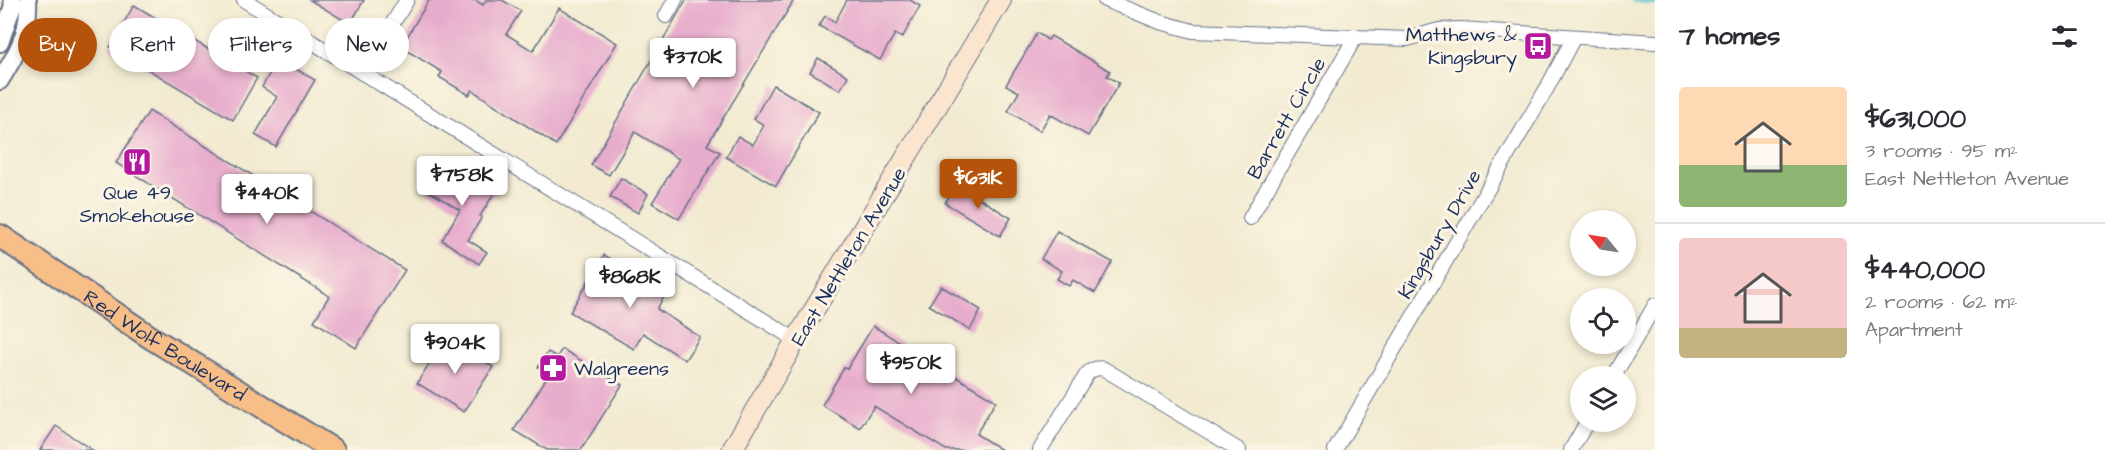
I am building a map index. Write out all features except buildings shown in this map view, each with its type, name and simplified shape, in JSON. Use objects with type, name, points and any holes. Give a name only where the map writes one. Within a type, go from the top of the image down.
[{"type":"highway","name":"Red Wolf Boulevard","points":[[0,236],[86,296],[333,450]]},
{"type":"main road","name":"East Nettleton Avenue","points":[[732,450],[1001,0]]},
{"type":"street","points":[[244,0],[796,340]]},
{"type":"street","points":[[362,73],[407,0]]},
{"type":"street","points":[[666,16],[675,0]]},
{"type":"street","points":[[1105,0],[1160,22],[1194,30],[1407,39],[1439,30],[1460,29],[1655,42]]},
{"type":"street","points":[[0,43],[20,1]]},
{"type":"street","points":[[0,81],[23,40],[27,25],[20,1]]},
{"type":"street","name":"Kingsbury Drive","points":[[1335,450],[1547,88],[1574,37]]},
{"type":"street","name":"Barrett Circle","points":[[1250,218],[1355,38]]},
{"type":"street","points":[[1620,366],[1655,305]]},
{"type":"street","points":[[1040,450],[1087,374],[1095,368],[1104,369],[1239,450]]},
{"type":"street","points":[[1571,450],[1581,432]]},
{"type":"waterway","points":[[1633,0],[1655,3]]},
{"type":"place","name":"Matthews & Kingsbury","points":[[1538,46]]},
{"type":"place","name":"Que 49 Smokehouse","points":[[137,162]]},
{"type":"place","name":"Walgreens","points":[[553,368]]}]
